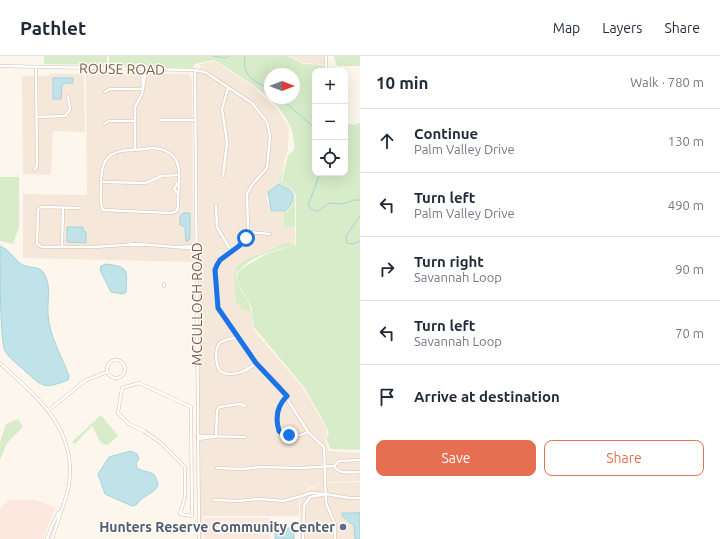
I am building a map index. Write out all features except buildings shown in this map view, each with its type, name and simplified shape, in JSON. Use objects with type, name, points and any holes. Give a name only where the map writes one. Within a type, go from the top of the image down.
[{"type":"street","points":[[326,56],[326,68]]},
{"type":"street","name":"ROUSE ROAD","points":[[0,66],[195,70]]},
{"type":"street","points":[[34,170],[37,166],[36,67]]},
{"type":"street","points":[[142,69],[143,89]]},
{"type":"street","points":[[134,150],[134,107],[143,89],[146,69]]},
{"type":"street","points":[[195,70],[205,72],[228,88],[247,98],[264,115],[267,122],[270,136],[267,168],[252,185],[248,194],[248,232],[243,242],[220,260],[216,268],[216,300],[219,311],[256,363],[287,396],[308,432],[324,447],[327,507],[335,527],[335,539]]},
{"type":"street","name":"MCCULLOCH ROAD","points":[[195,70],[199,539]]},
{"type":"street","points":[[223,176],[227,142],[222,109],[228,88]]},
{"type":"street","points":[[104,92],[110,89],[143,89]]},
{"type":"street","points":[[36,117],[65,116],[70,110],[68,96]]},
{"type":"street","points":[[160,120],[195,120]]},
{"type":"street","points":[[104,124],[109,121],[134,121]]},
{"type":"street","points":[[178,181],[180,191],[178,194],[178,208],[175,213],[107,212],[103,210],[100,202],[102,166],[109,155],[115,152],[134,150],[154,148],[163,149],[170,152],[177,161],[179,176],[174,189],[178,194]]},
{"type":"street","points":[[101,182],[146,183],[162,176],[179,176]]},
{"type":"street","points":[[216,206],[217,227],[231,251]]},
{"type":"street","points":[[80,208],[42,207],[37,212],[37,244],[42,247],[138,244],[197,248]]},
{"type":"street","points":[[62,246],[63,208]]},
{"type":"street","points":[[248,232],[270,234]]},
{"type":"street","points":[[237,337],[218,344],[217,361],[219,370],[224,373],[238,373],[247,371],[256,363]]},
{"type":"street","points":[[114,360],[120,360],[125,366],[124,372],[118,378],[111,377],[107,372],[108,363],[114,360]]},
{"type":"street","points":[[0,363],[49,410],[64,437],[70,465],[68,485],[52,539]]},
{"type":"street","points":[[49,410],[86,380],[107,372]]},
{"type":"street","points":[[139,383],[191,407],[192,516],[180,514],[185,496],[185,467],[161,443],[144,431],[129,424],[118,412],[122,388],[124,387],[139,383]]},
{"type":"street","points":[[287,396],[277,410],[279,431],[286,435],[297,435],[308,432]]},
{"type":"street","points":[[215,437],[217,411],[219,407],[223,405],[240,404],[245,406]]},
{"type":"street","points":[[198,437],[246,437]]},
{"type":"street","points":[[218,468],[243,469],[261,466],[300,468],[326,467],[334,466],[339,461],[360,460]]},
{"type":"street","points":[[334,466],[340,472],[360,472]]},
{"type":"street","points":[[214,500],[245,501],[260,499],[284,501],[311,493],[360,498]]},
{"type":"street","points":[[304,539],[305,503],[310,497],[326,494]]},
{"type":"street","points":[[47,539],[60,510]]},
{"type":"shaded area","points":[[290,56],[325,56],[325,66],[323,64],[303,63]]},
{"type":"shaded area","points":[[214,61],[254,87],[264,98],[264,104],[272,104],[275,106],[289,127],[288,149],[278,183],[271,188],[266,196],[270,212],[283,212],[284,228],[295,227],[295,244],[282,243],[269,252],[260,253],[238,265],[234,275],[236,302],[249,311],[252,316],[252,326],[257,334],[304,389],[326,428],[327,433],[325,438],[328,451],[360,453],[360,459],[339,460],[334,465],[327,465],[326,450],[319,440],[318,442],[323,448],[324,466],[216,467],[216,469],[324,468],[324,482],[308,488],[304,494],[284,500],[260,498],[237,500],[213,499],[213,501],[237,502],[260,500],[284,502],[302,497],[299,501],[299,516],[203,516],[202,539],[200,539],[199,440],[208,439],[207,435],[200,435],[199,404],[196,71],[200,70],[200,64]]},
{"type":"shaded area","points":[[50,74],[84,74],[85,132],[53,131],[51,175],[23,174],[22,76],[50,76]]},
{"type":"shaded area","points":[[86,74],[189,74],[192,81],[194,262],[23,258],[23,194],[87,195]]},
{"type":"shaded area","points":[[360,461],[360,471],[341,471],[336,466],[340,462]]},
{"type":"shaded area","points":[[334,467],[336,471],[340,473],[360,473],[360,481],[327,482],[327,468]]},
{"type":"shaded area","points":[[360,482],[360,539],[300,539],[300,501],[309,489],[322,483]]},
{"type":"shaded area","points":[[8,500],[35,500],[56,507],[47,527],[44,539],[0,539],[0,509]]},
{"type":"shaded area","points":[[204,518],[270,518],[270,539],[204,539]]},
{"type":"green space","points":[[44,56],[107,56],[107,65],[44,64]]},
{"type":"green space","points":[[109,56],[288,56],[303,64],[323,65],[324,68],[312,68],[312,176],[348,176],[348,124],[354,125],[360,123],[360,450],[330,448],[326,438],[329,433],[323,420],[304,387],[253,326],[252,308],[237,282],[237,275],[240,270],[269,253],[296,245],[296,195],[291,187],[282,181],[288,155],[294,150],[293,135],[288,121],[275,104],[300,104],[300,68],[264,68],[264,94],[240,76],[214,60],[194,64],[193,68],[109,66]]},
{"type":"green space","points":[[334,56],[360,56],[360,66],[337,66]]},
{"type":"green space","points":[[285,162],[281,181],[291,187],[295,195],[295,227],[284,228],[283,212],[287,212],[293,204],[294,196],[290,188],[278,183]]},
{"type":"green space","points":[[0,177],[19,177],[19,227],[13,244],[0,241]]},
{"type":"green space","points":[[282,243],[295,244],[293,246],[269,252],[254,259],[241,268],[236,274],[238,285],[250,305],[252,316],[249,311],[243,310],[236,302],[234,275],[237,267],[247,259],[271,250]]},
{"type":"green space","points":[[101,415],[118,436],[107,445],[101,443],[92,426],[75,444],[72,442]]},
{"type":"green space","points":[[18,419],[23,427],[7,443],[0,460],[0,442],[6,424]]},
{"type":"water","points":[[53,78],[73,78],[73,83],[65,83],[62,85],[61,99],[53,99]]},
{"type":"water","points":[[278,184],[289,189],[293,195],[292,203],[286,211],[271,211],[268,192]]},
{"type":"water","points":[[183,213],[190,213],[190,237],[186,242],[185,227],[180,225],[180,216]]},
{"type":"water","points":[[67,227],[83,227],[83,231],[86,232],[86,243],[67,242]]},
{"type":"water","points":[[0,246],[21,264],[41,270],[46,277],[48,287],[49,322],[53,338],[69,376],[68,380],[49,386],[41,384],[13,361],[4,349],[1,315]]},
{"type":"water","points":[[106,264],[123,268],[125,271],[127,279],[126,292],[123,294],[111,292],[100,270],[101,266]]},
{"type":"water","points":[[131,451],[137,454],[139,459],[136,463],[137,468],[153,474],[157,480],[158,486],[141,499],[136,505],[132,506],[105,494],[98,474],[109,457]]},
{"type":"water","points":[[360,512],[360,539],[355,539],[354,526],[342,516],[342,513]]},
{"type":"water","points":[[275,528],[294,528],[294,539],[275,539]]},
{"type":"waterway","points":[[213,56],[226,58],[229,56]]},
{"type":"waterway","points":[[245,56],[244,63],[247,73],[254,81],[264,87]]},
{"type":"waterway","points":[[287,104],[312,125]]},
{"type":"waterway","points":[[319,176],[308,206],[315,211],[319,211],[329,203],[343,204],[354,200],[360,200]]},
{"type":"waterway","points":[[360,216],[346,236],[347,243],[353,244],[360,241]]},
{"type":"place","name":"Hunters Reserve Community Center","points":[[343,527]]},
{"type":"route","points":[[246,238],[239,246],[220,260],[217,265],[215,270],[217,305],[237,337],[256,363],[277,383],[287,396],[282,400],[277,410],[277,422],[279,431],[283,434],[289,435]]}]
